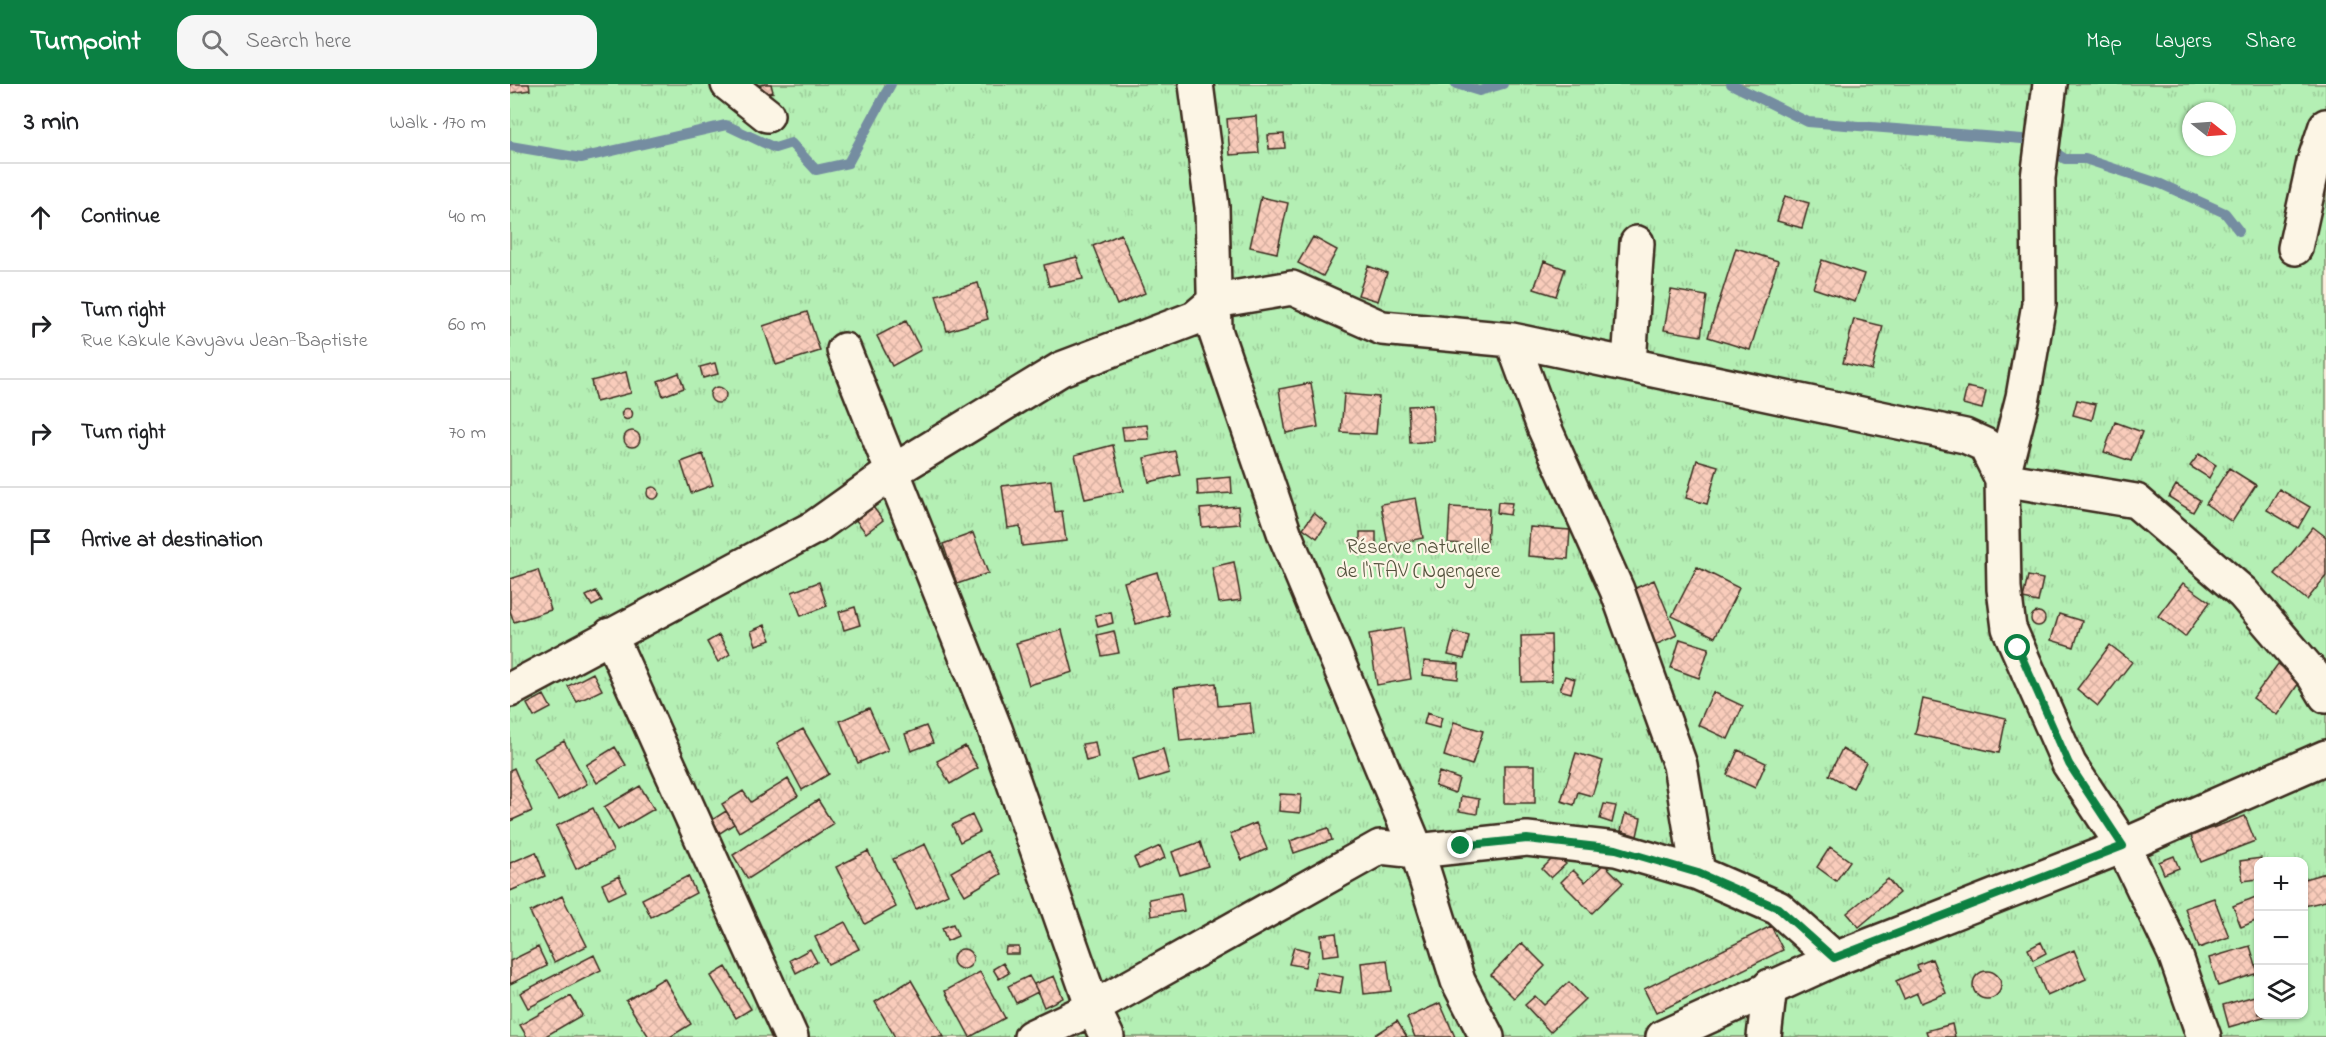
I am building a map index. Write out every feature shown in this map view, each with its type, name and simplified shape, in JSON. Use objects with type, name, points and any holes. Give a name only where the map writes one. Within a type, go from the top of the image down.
[{"type":"street","points":[[728,84],[767,115]]},
{"type":"street","points":[[1196,84],[1212,207],[1215,330],[1285,535],[1417,851],[1458,981],[1487,1037]]},
{"type":"street","points":[[2050,84],[2038,178],[2038,304],[2023,397],[2002,479],[2004,589],[2009,628],[2069,764],[2123,846],[2175,954],[2204,1037]]},
{"type":"street","points":[[2295,248],[2314,162],[2326,126]]},
{"type":"street","points":[[1629,364],[1637,243]]},
{"type":"street","points":[[510,690],[815,527],[891,472],[1060,369],[1195,318],[1215,301],[1292,288],[1382,328],[1512,340],[1965,436],[1985,445],[2002,479]]},
{"type":"street","points":[[1512,340],[1544,428],[1617,590],[1680,765],[1698,873]]},
{"type":"street","points":[[844,350],[995,729],[1100,1022]]},
{"type":"street","points":[[2002,479],[2136,501],[2243,592],[2314,676],[2326,696]]},
{"type":"street","points":[[610,635],[791,1037]]},
{"type":"street","points":[[1663,1037],[1834,958],[2123,846],[2326,757]]},
{"type":"street","points":[[1031,1037],[1100,1022],[1380,848],[1417,851],[1527,839],[1616,849],[1698,873],[1778,908],[1834,958]]},
{"type":"street","points":[[1764,1037],[1770,986]]},
{"type":"green space","name":"Réserve naturelle de l'ITAV (Ngengere","points":[[510,84],[2326,84],[2326,1037],[510,1037]]},
{"type":"building","points":[[510,84],[529,84],[530,90],[510,93]]},
{"type":"building","points":[[771,84],[773,92],[759,96],[757,86]]},
{"type":"building","points":[[1256,116],[1259,153],[1230,155],[1227,119]]},
{"type":"building","points":[[1284,134],[1285,148],[1269,149],[1268,135]]},
{"type":"building","points":[[1785,196],[1809,203],[1802,228],[1777,221]]},
{"type":"building","points":[[1261,197],[1288,203],[1277,253],[1250,247]]},
{"type":"building","points":[[1121,234],[1145,293],[1117,305],[1093,246]]},
{"type":"building","points":[[1313,237],[1337,250],[1323,276],[1298,263]]},
{"type":"building","points":[[1736,248],[1778,261],[1750,350],[1708,337]]},
{"type":"building","points":[[1077,257],[1083,279],[1049,286],[1044,265]]},
{"type":"building","points":[[1822,260],[1864,274],[1855,302],[1813,288]]},
{"type":"building","points":[[1544,261],[1565,269],[1556,296],[1534,289]]},
{"type":"building","points":[[1368,266],[1387,273],[1378,301],[1358,295]]},
{"type":"building","points":[[978,283],[988,319],[947,331],[936,295]]},
{"type":"building","points":[[1671,290],[1707,296],[1701,336],[1664,330]]},
{"type":"building","points":[[807,312],[820,351],[776,365],[763,326]]},
{"type":"building","points":[[1854,319],[1883,326],[1872,370],[1843,363]]},
{"type":"building","points":[[906,321],[921,350],[892,366],[877,336]]},
{"type":"building","points":[[715,363],[718,374],[703,378],[700,367]]},
{"type":"building","points":[[626,372],[631,393],[596,402],[591,381]]},
{"type":"building","points":[[679,373],[684,388],[663,396],[658,381]]},
{"type":"building","points":[[1311,383],[1318,427],[1286,433],[1279,389]]},
{"type":"building","points":[[715,387],[721,387],[726,395],[724,401],[715,403],[710,398],[710,392]]},
{"type":"building","points":[[1967,387],[1986,391],[1982,409],[1963,404]]},
{"type":"building","points":[[1344,394],[1379,397],[1376,434],[1341,432]]},
{"type":"building","points":[[2077,400],[2096,404],[2092,420],[2073,415]]},
{"type":"building","points":[[1432,405],[1434,441],[1410,443],[1408,406]]},
{"type":"building","points":[[627,408],[633,414],[627,420],[621,414]]},
{"type":"building","points":[[2115,422],[2142,432],[2131,461],[2104,452]]},
{"type":"building","points":[[1147,425],[1149,439],[1124,440],[1122,427]]},
{"type":"building","points":[[629,431],[635,431],[640,439],[638,445],[629,447],[624,442],[624,436]]},
{"type":"building","points":[[1113,445],[1123,491],[1085,499],[1075,455]]},
{"type":"building","points":[[1175,451],[1180,475],[1149,482],[1144,458]]},
{"type":"building","points":[[703,454],[713,485],[691,493],[681,462]]},
{"type":"building","points":[[2199,454],[2216,465],[2209,478],[2190,466]]},
{"type":"building","points":[[1697,460],[1718,466],[1707,504],[1686,498]]},
{"type":"building","points":[[2229,468],[2256,485],[2232,522],[2206,504]]},
{"type":"building","points":[[1231,477],[1232,493],[1198,495],[1197,480]]},
{"type":"building","points":[[1051,480],[1055,512],[1062,511],[1066,541],[1022,546],[1020,526],[1008,528],[1002,486]]},
{"type":"building","points":[[2176,485],[2200,500],[2193,512],[2169,497]]},
{"type":"building","points":[[655,487],[658,488],[658,498],[651,499],[648,498],[647,491],[648,488]]},
{"type":"building","points":[[2279,489],[2310,507],[2298,528],[2267,510]]},
{"type":"building","points":[[1416,498],[1423,538],[1388,545],[1381,504]]},
{"type":"building","points":[[1498,502],[1512,503],[1510,515],[1497,513]]},
{"type":"building","points":[[1238,506],[1240,524],[1202,527],[1200,509]]},
{"type":"building","points":[[873,507],[883,520],[866,533],[855,519]]},
{"type":"building","points":[[1450,507],[1489,509],[1487,545],[1448,543]]},
{"type":"building","points":[[1314,513],[1327,524],[1317,538],[1303,528]]},
{"type":"building","points":[[1530,527],[1570,530],[1568,559],[1528,556]]},
{"type":"building","points":[[2313,527],[2326,537],[2326,576],[2307,600],[2275,574]]},
{"type":"building","points":[[1360,532],[1376,532],[1376,547],[1360,547]]},
{"type":"building","points":[[973,533],[988,573],[957,584],[943,544]]},
{"type":"building","points":[[1234,562],[1241,600],[1219,603],[1212,567]]},
{"type":"building","points":[[1697,567],[1739,588],[1715,637],[1672,616]]},
{"type":"building","points":[[538,570],[551,610],[514,622],[510,611],[510,579]]},
{"type":"building","points":[[1157,572],[1169,615],[1136,624],[1124,582]]},
{"type":"building","points":[[2028,576],[2043,579],[2038,602],[2023,599]]},
{"type":"building","points":[[1654,580],[1677,635],[1655,645],[1631,590]]},
{"type":"building","points":[[819,582],[827,606],[801,616],[792,592]]},
{"type":"building","points":[[2183,583],[2210,602],[2185,637],[2158,616]]},
{"type":"building","points":[[596,591],[602,601],[592,606],[586,596]]},
{"type":"building","points":[[855,607],[860,625],[844,630],[839,612]]},
{"type":"building","points":[[1111,612],[1113,623],[1098,627],[1095,615]]},
{"type":"building","points":[[2038,612],[2043,614],[2045,619],[2043,624],[2038,626],[2033,624],[2031,619],[2033,614]]},
{"type":"building","points":[[2059,614],[2082,621],[2074,647],[2051,640]]},
{"type":"building","points":[[765,625],[771,640],[756,645],[751,631]]},
{"type":"building","points":[[1403,628],[1411,679],[1377,685],[1369,634]]},
{"type":"building","points":[[1062,630],[1073,672],[1029,685],[1016,643]]},
{"type":"building","points":[[1114,631],[1119,653],[1102,656],[1097,635]]},
{"type":"building","points":[[1454,632],[1469,636],[1464,659],[1448,655]]},
{"type":"building","points":[[719,635],[730,654],[718,662],[707,642]]},
{"type":"building","points":[[1551,635],[1552,681],[1522,682],[1521,636]]},
{"type":"building","points":[[1680,639],[1709,648],[1699,678],[1671,668]]},
{"type":"building","points":[[2110,645],[2132,662],[2098,706],[2077,689]]},
{"type":"building","points":[[1424,661],[1459,664],[1458,679],[1423,675]]},
{"type":"building","points":[[2278,664],[2301,680],[2277,715],[2253,698]]},
{"type":"building","points":[[593,673],[602,690],[577,702],[568,686]]},
{"type":"building","points":[[1565,676],[1575,679],[1571,693],[1560,690]]},
{"type":"building","points":[[1216,683],[1218,706],[1250,703],[1254,734],[1180,741],[1174,688]]},
{"type":"building","points":[[1713,692],[1743,706],[1728,739],[1698,725]]},
{"type":"building","points":[[544,695],[551,708],[534,717],[527,704]]},
{"type":"building","points":[[1923,699],[2006,718],[1999,753],[1915,734]]},
{"type":"building","points":[[869,708],[888,750],[858,763],[840,721]]},
{"type":"building","points":[[1427,713],[1442,718],[1439,728],[1424,724]]},
{"type":"building","points":[[1454,722],[1483,731],[1472,765],[1444,756]]},
{"type":"building","points":[[926,726],[933,743],[911,751],[905,734]]},
{"type":"building","points":[[803,729],[829,774],[802,790],[777,743]]},
{"type":"building","points":[[564,741],[587,784],[558,800],[534,758]]},
{"type":"building","points":[[1095,742],[1098,758],[1086,761],[1082,744]]},
{"type":"building","points":[[965,746],[978,768],[950,784],[937,761]]},
{"type":"building","points":[[615,747],[626,765],[597,783],[586,765]]},
{"type":"building","points":[[1163,749],[1169,773],[1139,782],[1133,758]]},
{"type":"building","points":[[1842,749],[1866,762],[1853,788],[1829,775]]},
{"type":"building","points":[[1738,750],[1766,763],[1755,788],[1727,775]]},
{"type":"building","points":[[1576,753],[1603,761],[1592,796],[1578,792],[1574,805],[1561,801]]},
{"type":"building","points":[[1504,765],[1535,765],[1535,803],[1504,803]]},
{"type":"building","points":[[514,768],[532,811],[510,821],[510,770]]},
{"type":"building","points":[[1439,772],[1459,779],[1455,793],[1435,786]]},
{"type":"building","points":[[788,779],[798,796],[739,832],[722,804],[743,791],[751,802]]},
{"type":"building","points":[[640,786],[654,809],[618,830],[604,807]]},
{"type":"building","points":[[1280,794],[1301,795],[1300,813],[1279,811]]},
{"type":"building","points":[[1461,796],[1479,799],[1477,814],[1459,811]]},
{"type":"building","points":[[818,800],[833,824],[748,879],[733,855]]},
{"type":"building","points":[[1604,804],[1616,806],[1612,823],[1600,819]]},
{"type":"building","points":[[593,808],[613,851],[576,869],[556,826]]},
{"type":"building","points":[[726,811],[734,824],[720,833],[712,820]]},
{"type":"building","points":[[1625,814],[1641,818],[1637,836],[1621,831]]},
{"type":"building","points":[[972,815],[980,832],[960,842],[952,825]]},
{"type":"building","points":[[2245,816],[2255,841],[2201,862],[2191,836]]},
{"type":"building","points":[[1256,823],[1267,849],[1242,860],[1230,834]]},
{"type":"building","points":[[1328,828],[1332,840],[1294,853],[1290,841]]},
{"type":"building","points":[[1200,842],[1208,866],[1180,875],[1172,852]]},
{"type":"building","points":[[925,844],[948,894],[916,909],[893,859]]},
{"type":"building","points":[[1160,846],[1165,858],[1139,869],[1134,858]]},
{"type":"building","points":[[1830,847],[1850,861],[1836,881],[1817,867]]},
{"type":"building","points":[[868,851],[896,907],[865,924],[836,867]]},
{"type":"building","points":[[988,851],[1001,874],[965,895],[951,872]]},
{"type":"building","points":[[536,852],[545,876],[510,891],[510,863]]},
{"type":"building","points":[[1556,855],[1566,864],[1551,878],[1542,869]]},
{"type":"building","points":[[2174,856],[2179,868],[2164,874],[2159,862]]},
{"type":"building","points":[[2254,859],[2254,880],[2243,881],[2240,861]]},
{"type":"building","points":[[1604,864],[1623,883],[1592,913],[1561,882],[1573,870],[1585,882]]},
{"type":"building","points":[[2326,873],[2326,901],[2308,905],[2308,878]]},
{"type":"building","points":[[619,876],[626,891],[609,899],[602,884]]},
{"type":"building","points":[[688,876],[696,893],[651,917],[642,899]]},
{"type":"building","points":[[1888,879],[1899,893],[1859,927],[1847,913]]},
{"type":"building","points":[[1181,893],[1184,911],[1151,916],[1149,899]]},
{"type":"building","points":[[562,896],[587,946],[554,962],[530,912]]},
{"type":"building","points":[[2214,898],[2229,937],[2199,948],[2185,908]]},
{"type":"building","points":[[2254,898],[2254,922],[2241,927],[2233,906]]},
{"type":"building","points":[[845,922],[859,949],[828,964],[815,937]]},
{"type":"building","points":[[953,924],[958,936],[947,941],[942,928]]},
{"type":"building","points":[[1771,926],[1783,950],[1656,1013],[1644,989]]},
{"type":"building","points":[[1336,933],[1339,954],[1323,956],[1321,935]]},
{"type":"building","points":[[2041,942],[2046,953],[2033,960],[2028,949]]},
{"type":"building","points":[[1522,943],[1545,966],[1514,998],[1491,975]]},
{"type":"building","points":[[2250,946],[2254,960],[2254,974],[2218,986],[2209,958]]},
{"type":"building","points":[[538,947],[547,966],[510,984],[510,961]]},
{"type":"building","points":[[1006,947],[1019,947],[1019,954],[1005,954]]},
{"type":"building","points":[[1294,947],[1309,951],[1305,967],[1289,964]]},
{"type":"building","points":[[810,949],[817,962],[796,973],[790,960]]},
{"type":"building","points":[[963,949],[970,952],[973,959],[970,966],[963,969],[956,966],[953,959],[956,952]]},
{"type":"building","points":[[2074,950],[2086,979],[2047,996],[2035,967]]},
{"type":"building","points":[[594,955],[601,970],[528,1008],[520,993]]},
{"type":"building","points":[[1932,959],[1946,993],[1921,1003],[1917,993],[1904,999],[1896,981],[1919,971],[1917,965]]},
{"type":"building","points":[[1387,960],[1391,991],[1364,994],[1361,963]]},
{"type":"building","points":[[1003,963],[1009,973],[999,979],[993,969]]},
{"type":"building","points":[[726,967],[751,1009],[736,1018],[711,976]]},
{"type":"building","points":[[1987,971],[1997,975],[2001,985],[1997,995],[1987,999],[1977,995],[1973,985],[1977,975]]},
{"type":"building","points":[[980,972],[1005,1018],[970,1037],[945,991]]},
{"type":"building","points":[[1317,972],[1343,977],[1340,994],[1314,990]]},
{"type":"building","points":[[1029,976],[1038,992],[1016,1003],[1008,986]]},
{"type":"building","points":[[1054,976],[1063,998],[1044,1007],[1034,984]]},
{"type":"building","points":[[664,978],[691,1024],[670,1037],[649,1037],[626,1001]]},
{"type":"building","points":[[911,980],[944,1037],[895,1037],[875,1002]]},
{"type":"building","points":[[1569,982],[1585,999],[1550,1032],[1525,1005],[1535,996],[1544,1005]]},
{"type":"building","points":[[571,996],[582,1015],[544,1037],[527,1037],[520,1025]]},
{"type":"building","points":[[2254,996],[2254,1019],[2256,1019],[2229,1027],[2223,1005]]},
{"type":"building","points":[[1440,1003],[1455,1037],[1415,1037],[1407,1018]]},
{"type":"building","points":[[1397,1021],[1407,1037],[1372,1037]]},
{"type":"building","points":[[1952,1024],[1955,1037],[1928,1037],[1926,1031]]},
{"type":"waterway","points":[[510,146],[581,158],[726,125],[775,148],[791,143],[816,170],[848,163],[891,84]]},
{"type":"waterway","points":[[1456,84],[1479,91],[1503,84]]},
{"type":"waterway","points":[[1731,84],[1808,122],[2022,139],[2042,144],[2065,159],[2085,159],[2161,184],[2225,213],[2239,231]]},
{"type":"route","points":[[1461,846],[1527,839],[1616,849],[1698,873],[1778,908],[1834,958],[2123,846],[2069,764],[2018,648]]}]
